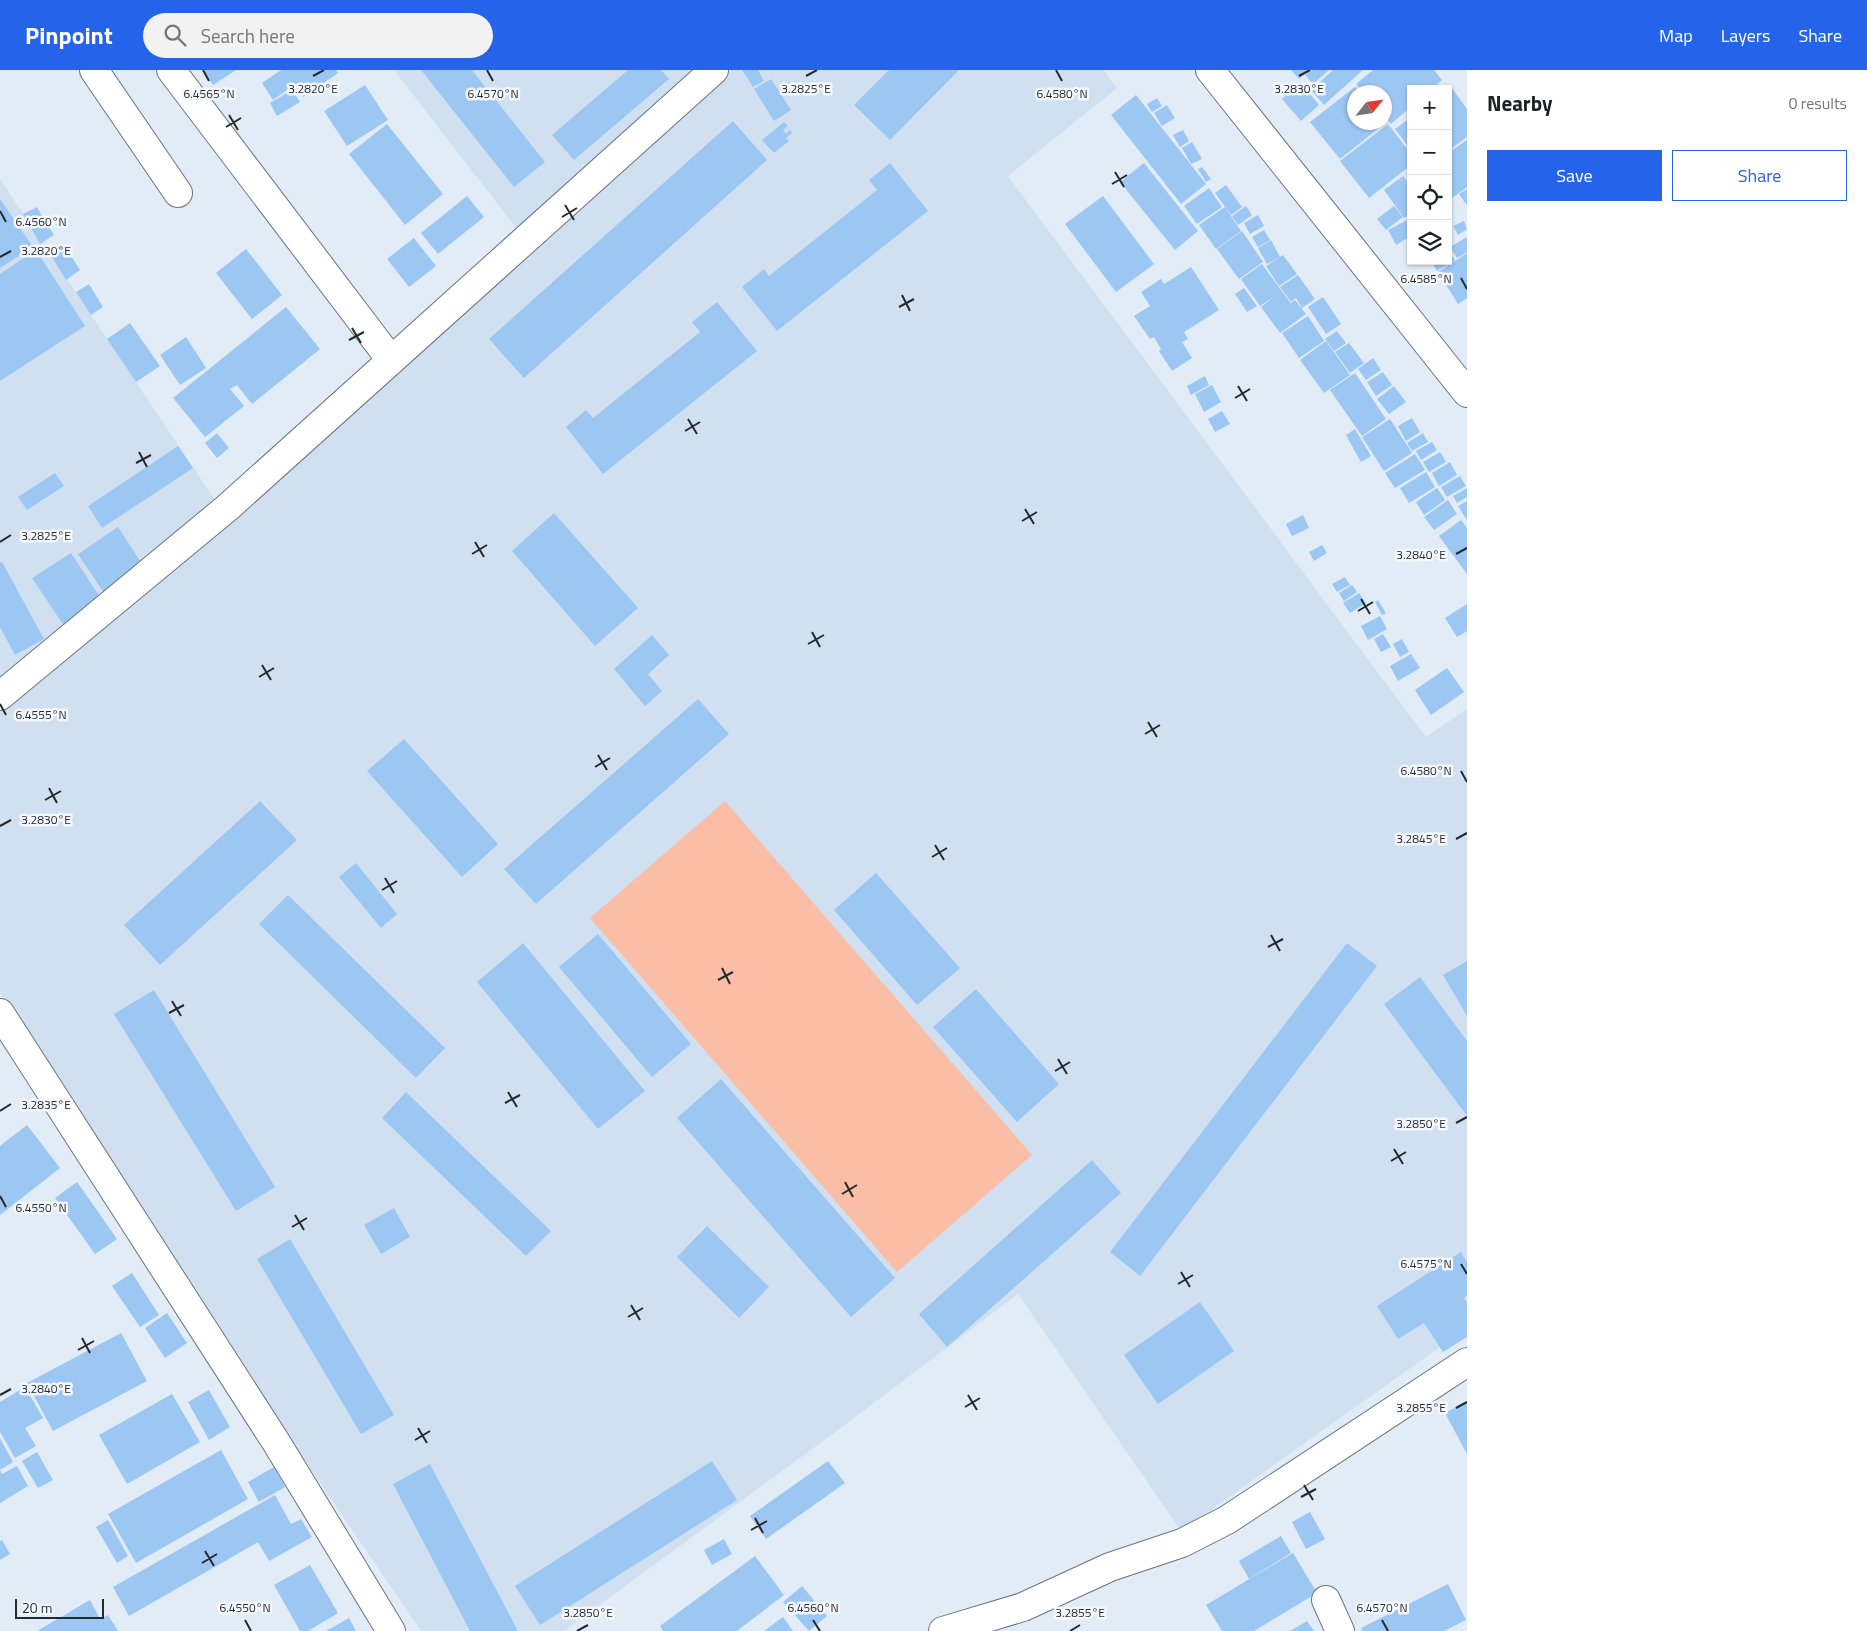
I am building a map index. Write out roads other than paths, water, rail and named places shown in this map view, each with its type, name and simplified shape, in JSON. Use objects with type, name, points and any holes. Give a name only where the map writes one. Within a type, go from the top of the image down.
[{"type":"street","points":[[94,70],[178,193]]},
{"type":"street","points":[[171,70],[391,360]]},
{"type":"street","points":[[0,696],[227,508],[714,70]]},
{"type":"street","points":[[1210,70],[1467,393]]},
{"type":"street","points":[[0,1013],[276,1442],[391,1631]]},
{"type":"street","points":[[943,1631],[1023,1607],[1110,1567],[1182,1543],[1227,1520],[1467,1362]]},
{"type":"street","points":[[1326,1600],[1340,1631]]}]
